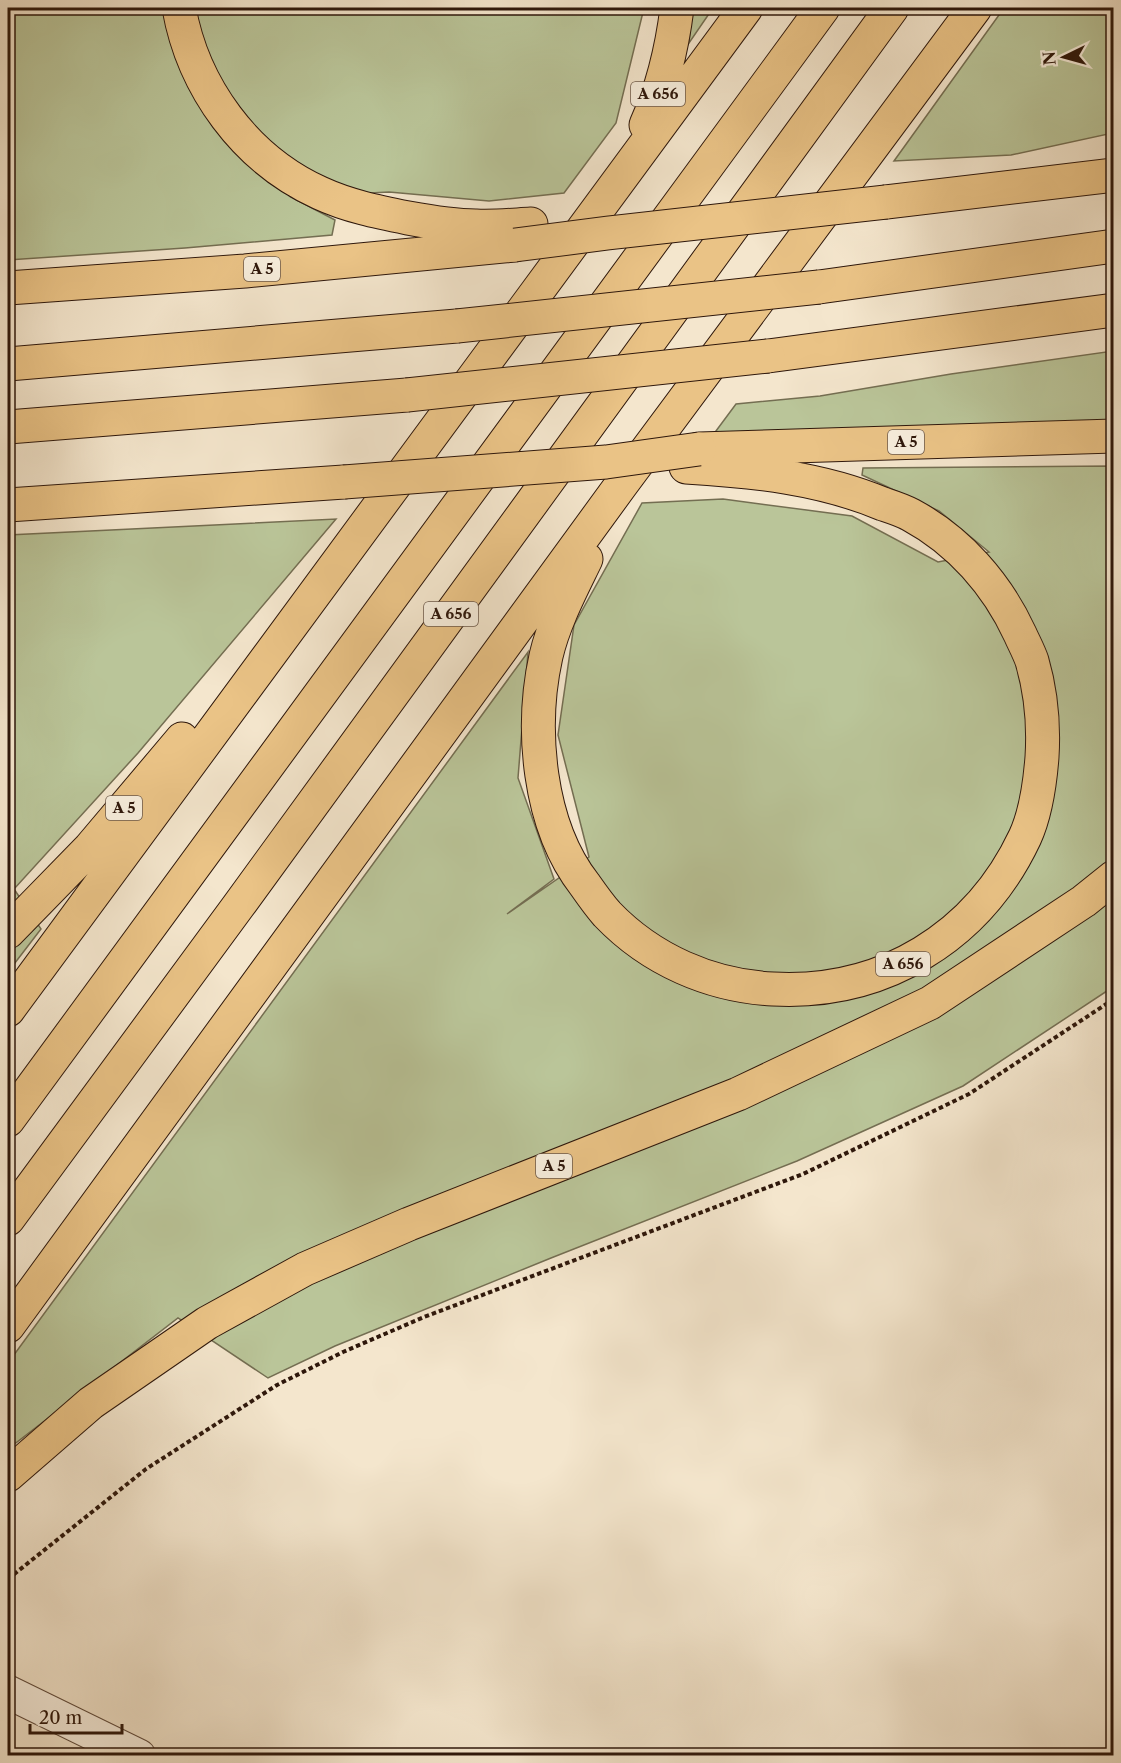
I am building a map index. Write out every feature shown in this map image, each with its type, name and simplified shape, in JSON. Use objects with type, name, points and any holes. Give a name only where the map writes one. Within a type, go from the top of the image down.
[{"type":"highway","points":[[179,8],[182,26],[194,61],[210,94],[232,125],[258,152],[287,175],[354,207],[440,224],[523,235],[608,232],[1113,175]]},
{"type":"highway","name":"A 656","points":[[623,175],[652,112],[664,75],[673,39],[677,8]]},
{"type":"highway","points":[[8,1010],[746,8]]},
{"type":"highway","points":[[8,1120],[823,8]]},
{"type":"highway","name":"A 656","points":[[8,1219],[892,8]]},
{"type":"highway","points":[[8,1326],[614,473],[975,8]]},
{"type":"highway","name":"A 5","points":[[8,288],[246,271],[523,235]]},
{"type":"highway","points":[[8,364],[457,326],[819,287],[1113,246]]},
{"type":"highway","points":[[8,427],[407,395],[768,356],[1113,310]]},
{"type":"highway","name":"A 5","points":[[693,458],[1113,436]]},
{"type":"highway","name":"A 656","points":[[693,458],[741,471],[804,480],[857,493],[910,514],[949,541],[984,574],[1009,609],[1031,660],[1041,706],[1043,744],[1040,784],[1026,835],[1006,870],[982,904],[956,930],[926,952],[872,977],[830,987],[782,990],[714,980],[676,966],[641,944],[607,914],[578,876],[560,842],[547,802],[540,760],[538,712],[547,655],[614,473],[693,458]]},
{"type":"highway","points":[[8,505],[344,482],[614,473]]},
{"type":"highway","name":"A 5","points":[[8,932],[90,848],[197,722],[244,689]]},
{"type":"highway","name":"A 5","points":[[8,1474],[91,1402],[207,1323],[305,1269],[409,1224],[738,1094],[930,1003],[1084,901],[1113,878]]},
{"type":"lane","points":[[8,1692],[139,1755]]},
{"type":"path","points":[[8,1579],[146,1469],[277,1385],[343,1352],[424,1317],[803,1174],[969,1094],[1113,999]]},
{"type":"green space","points":[[8,8],[644,8],[616,123],[564,193],[489,201],[389,192],[291,197],[335,220],[332,235],[8,260]]},
{"type":"green space","points":[[692,8],[713,8],[689,43]]},
{"type":"green space","points":[[1004,8],[1113,8],[1113,133],[1011,155],[894,161]]},
{"type":"green space","points":[[1113,351],[1113,423],[713,435],[736,404],[820,396],[951,374]]},
{"type":"green space","points":[[1113,466],[1113,987],[963,1086],[797,1161],[335,1346],[268,1378],[178,1318],[8,1449],[8,1363],[528,652],[518,778],[554,879],[507,914],[589,857],[558,735],[574,625],[642,503],[723,499],[852,516],[938,562],[989,552],[939,511],[862,475],[863,468]]},
{"type":"green space","points":[[336,519],[138,753],[14,889],[41,929],[8,972],[8,535]]}]
